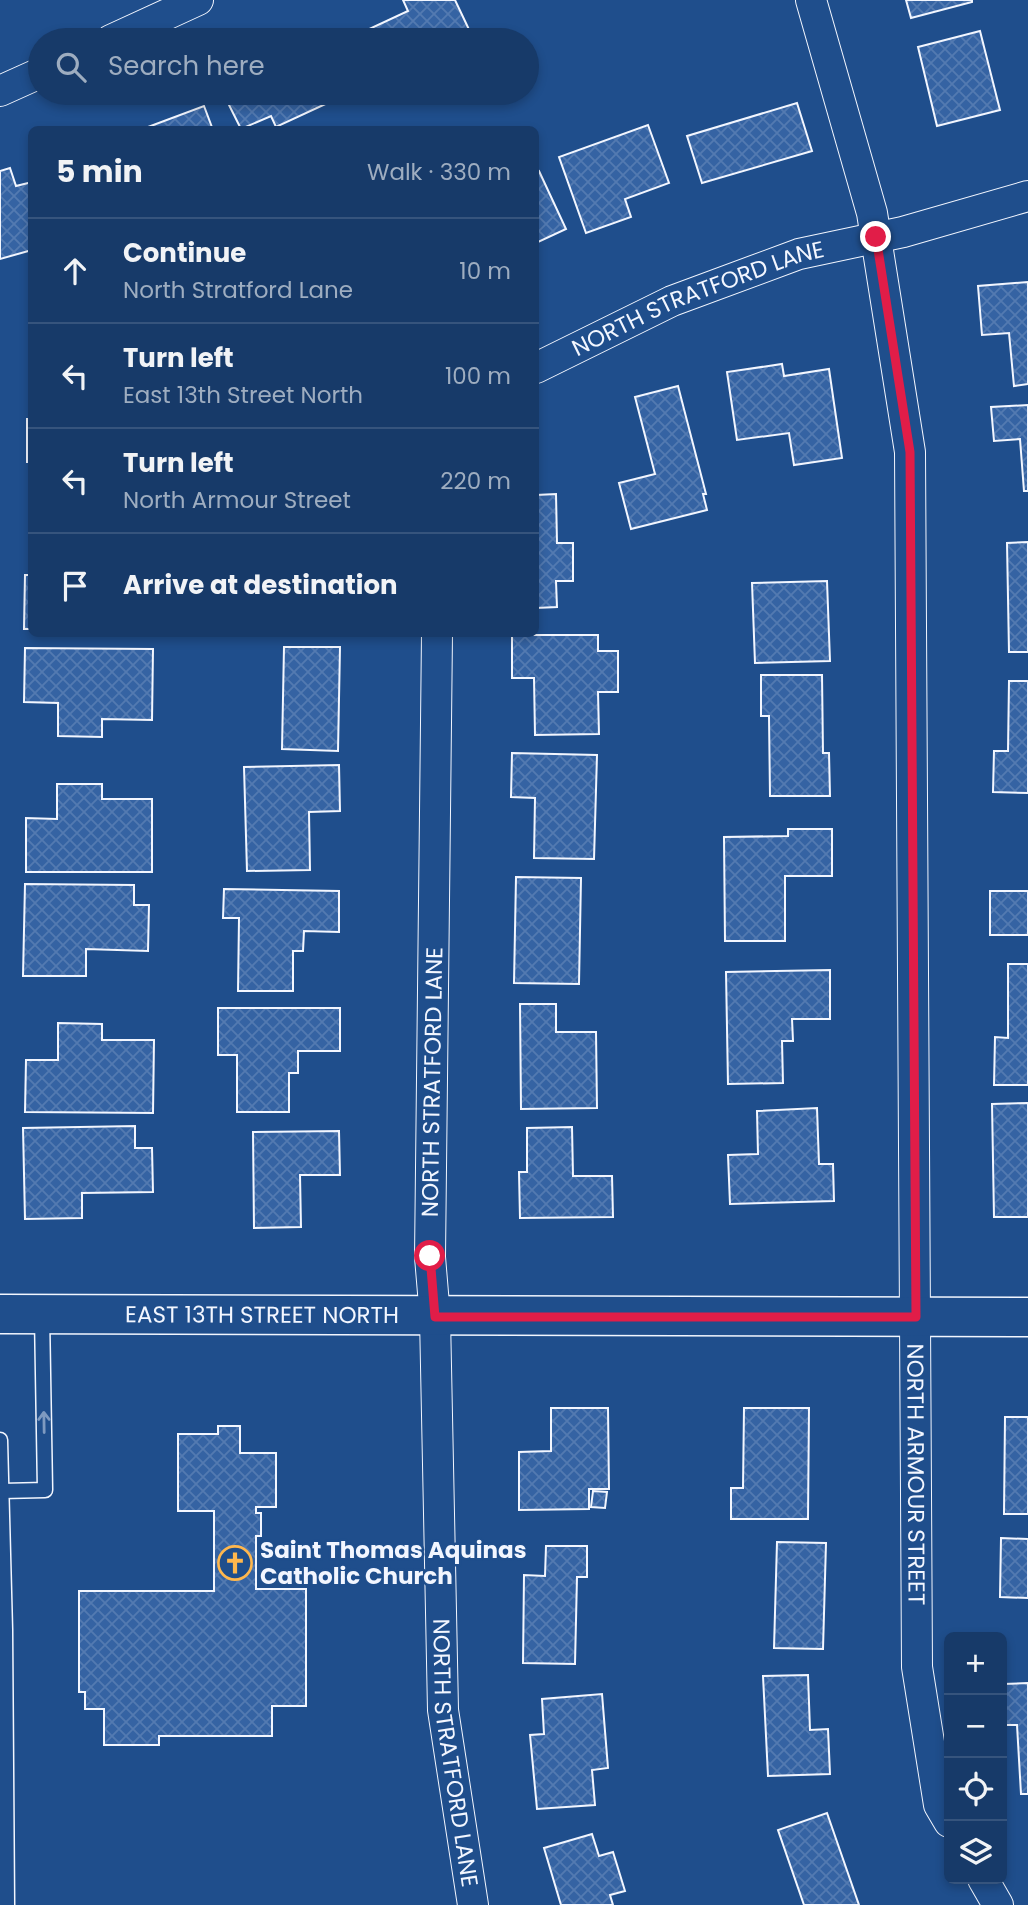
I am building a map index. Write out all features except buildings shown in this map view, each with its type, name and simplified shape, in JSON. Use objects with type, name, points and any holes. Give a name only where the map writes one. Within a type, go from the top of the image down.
[{"type":"main road","name":"EAST 13TH STREET NORTH","points":[[0,1314],[1028,1317]]},
{"type":"street","points":[[137,28],[198,0]]},
{"type":"street","name":"NORTH ARMOUR STREET","points":[[811,0],[872,213],[910,452],[917,1667],[939,1805],[948,1821]]},
{"type":"street","points":[[0,91],[28,78]]},
{"type":"street","name":"NORTH STRATFORD LANE","points":[[539,367],[672,301],[799,254],[903,232],[1028,196]]},
{"type":"street","name":"NORTH STRATFORD LANE","points":[[437,637],[430,1256],[435,1317],[443,1710],[473,1905]]},
{"type":"street","points":[[986,1884],[998,1905]]},
{"type":"lane","points":[[2,1491],[45,1490],[42,1315]]},
{"type":"lane","points":[[0,1440],[7,1905]]},
{"type":"place","name":"Saint Thomas Aquinas Catholic Church","points":[[235,1563]]},
{"type":"route","points":[[430,1256],[435,1317],[916,1317],[910,452],[876,237]]}]
